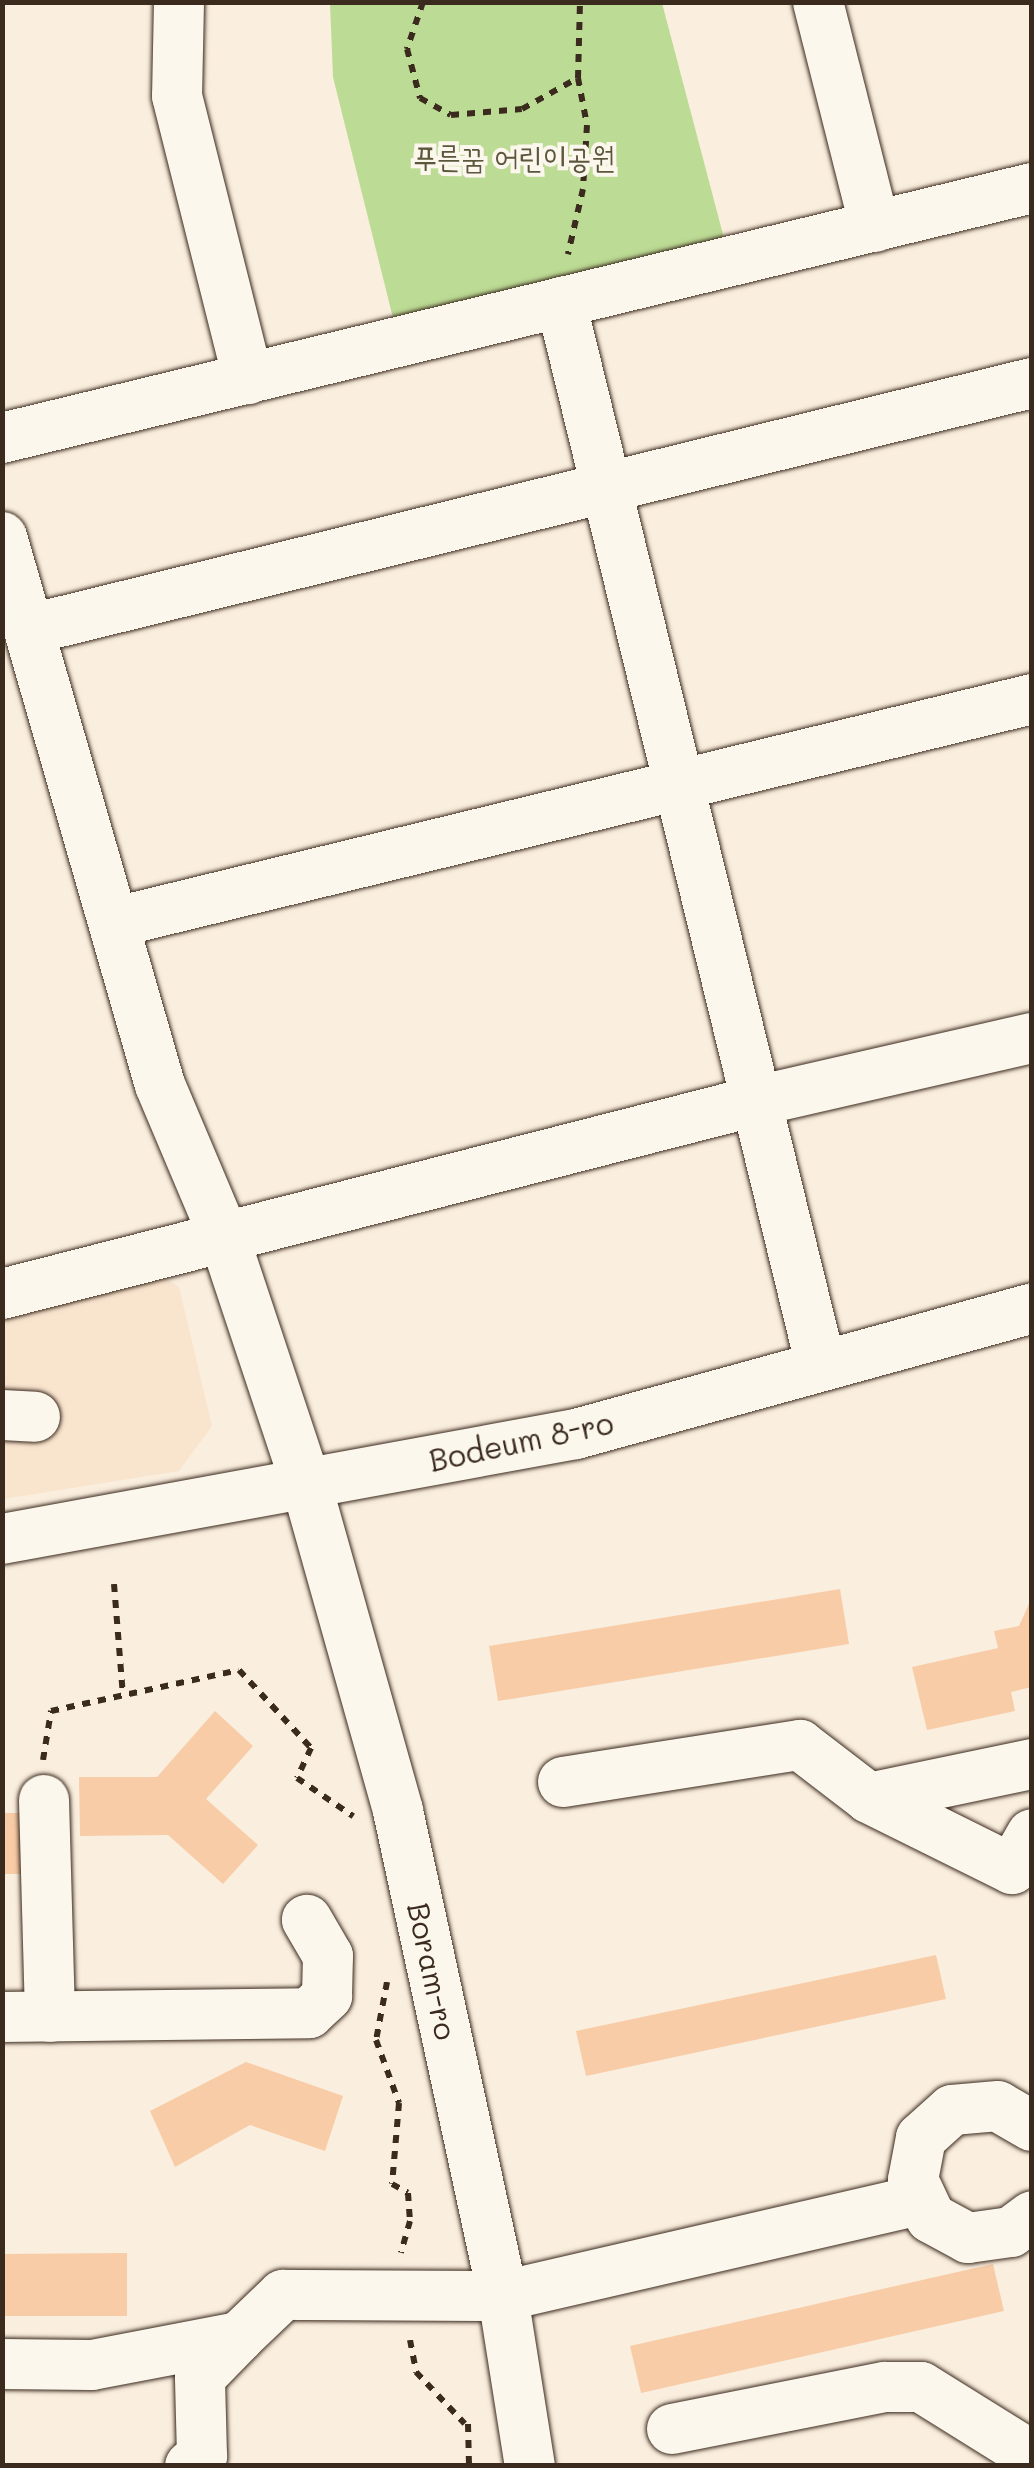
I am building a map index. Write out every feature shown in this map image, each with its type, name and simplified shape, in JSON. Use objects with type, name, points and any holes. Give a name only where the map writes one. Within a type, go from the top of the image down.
[{"type":"street","points":[[179,2],[178,96],[248,379]]},
{"type":"street","points":[[818,2],[874,227]]},
{"type":"street","points":[[2,438],[1032,188]]},
{"type":"street","points":[[561,302],[752,1102],[820,1362]]},
{"type":"street","points":[[31,628],[1032,383]]},
{"type":"street","name":"Boram-ro","points":[[2,537],[160,1085],[223,1234],[306,1483],[398,1810],[503,2296],[530,2466]]},
{"type":"street","points":[[116,922],[1032,699]]},
{"type":"street","points":[[2,1294],[223,1234],[752,1102],[1032,1038]]},
{"type":"street","name":"Bodeum 8-ro","points":[[2,1539],[576,1434],[820,1362],[1032,1308]]},
{"type":"street","points":[[563,1782],[800,1745],[869,1798],[1012,1869],[1032,1834]]},
{"type":"street","points":[[869,1798],[1032,1764]]},
{"type":"street","points":[[44,1800],[24,1907],[26,2017],[309,2014],[327,1996],[328,1956],[307,1920]]},
{"type":"street","points":[[1032,2126],[985,2104],[943,2116],[920,2138],[913,2158],[918,2200],[939,2225],[968,2238],[1010,2232],[1032,2216]]},
{"type":"street","points":[[190,2466],[202,2456],[200,2377],[283,2295],[503,2296],[918,2200]]},
{"type":"street","points":[[2,2364],[92,2366],[240,2337]]},
{"type":"street","points":[[672,2429],[885,2387],[921,2387],[1032,2456]]},
{"type":"path","points":[[423,2],[408,49],[420,98],[451,116],[522,109],[578,78]]},
{"type":"path","points":[[561,302],[583,189],[587,125],[578,78],[580,2]]},
{"type":"path","points":[[114,1584],[123,1694]]},
{"type":"path","points":[[469,2466],[465,2424],[476,2423]]},
{"type":"shaded area","points":[[153,1270],[179,1287],[212,1426],[179,1471],[3,1499],[3,1314]]},
{"type":"green space","name":"푸른꿈 어린이공원","points":[[330,3],[662,3],[730,261],[399,342],[333,77]]},
{"type":"building","points":[[840,1589],[849,1644],[498,1701],[489,1646]]},
{"type":"building","points":[[1032,1597],[1032,1687],[1011,1692],[1015,1711],[927,1730],[912,1667],[998,1648],[994,1631],[1019,1626]]},
{"type":"building","points":[[215,1711],[253,1746],[206,1799],[258,1845],[223,1884],[168,1835],[80,1836],[79,1777],[157,1777]]},
{"type":"building","points":[[2,1813],[23,1813],[23,1874],[2,1874]]},
{"type":"building","points":[[936,1955],[946,1999],[586,2076],[576,2031]]},
{"type":"building","points":[[246,2062],[343,2096],[325,2151],[250,2125],[175,2167],[150,2111]]},
{"type":"building","points":[[127,2253],[127,2316],[2,2316],[2,2254]]},
{"type":"building","points":[[993,2264],[1004,2311],[641,2393],[630,2346]]}]
